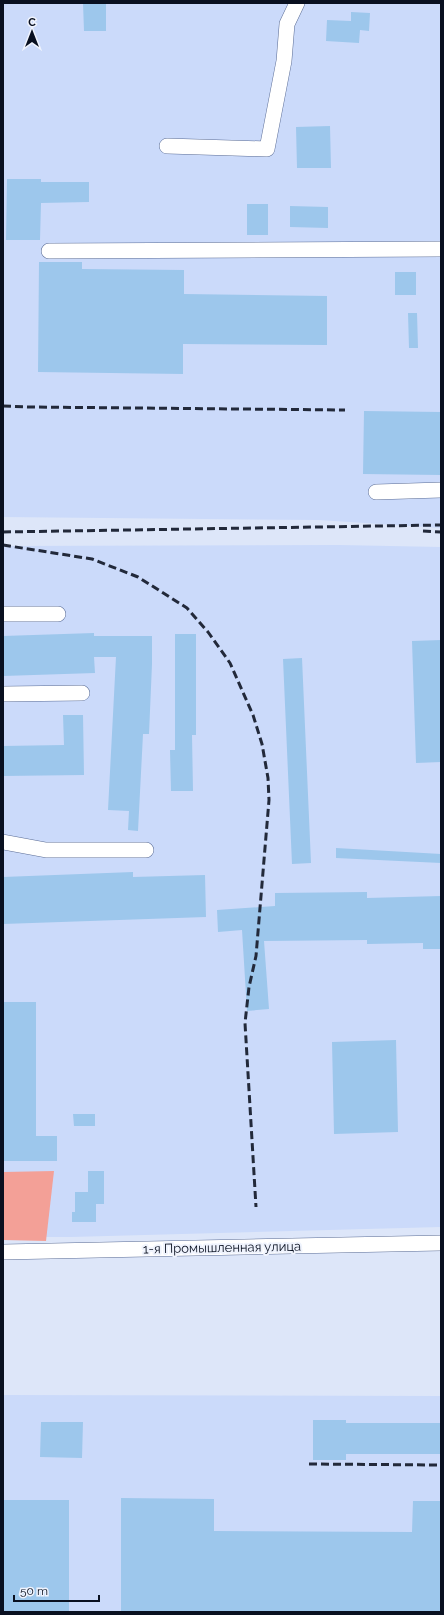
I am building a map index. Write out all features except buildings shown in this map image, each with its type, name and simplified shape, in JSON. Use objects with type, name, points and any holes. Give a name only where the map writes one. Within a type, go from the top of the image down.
[{"type":"street","points":[[167,146],[267,149],[284,61],[287,24],[297,3]]},
{"type":"street","points":[[49,251],[441,249]]},
{"type":"street","points":[[376,492],[441,490]]},
{"type":"street","points":[[3,614],[58,614]]},
{"type":"street","points":[[3,694],[82,693]]},
{"type":"street","points":[[3,842],[46,850],[146,850]]},
{"type":"street","name":"1-я Промышленная улица","points":[[3,1252],[441,1242]]},
{"type":"shaded area","points":[[3,3],[441,3],[441,528],[319,520],[3,517]]},
{"type":"shaded area","points":[[339,545],[441,547],[441,1227],[71,1237],[3,1237],[3,546]]},
{"type":"shaded area","points":[[54,1171],[46,1241],[3,1240],[3,1172]]},
{"type":"shaded area","points":[[3,1395],[441,1396],[441,1612],[3,1612]]},
{"type":"railway","points":[[3,406],[345,410]]},
{"type":"railway","points":[[3,532],[441,525]]},
{"type":"railway","points":[[423,531],[441,532]]},
{"type":"railway","points":[[3,545],[92,559],[138,577],[187,608],[208,632],[230,663],[253,715],[262,744],[268,778],[269,800],[256,956],[249,987],[245,1023],[256,1207]]},
{"type":"railway","points":[[309,1464],[441,1465]]}]
